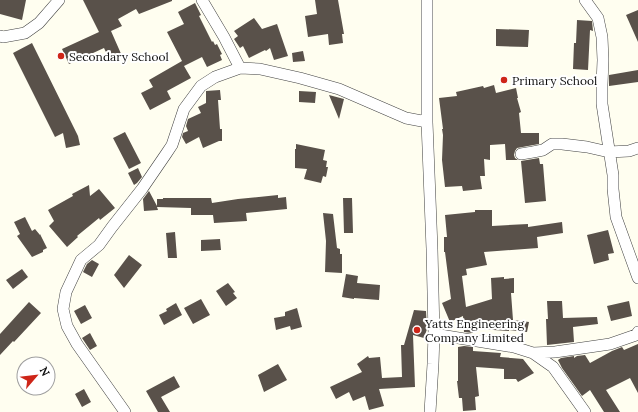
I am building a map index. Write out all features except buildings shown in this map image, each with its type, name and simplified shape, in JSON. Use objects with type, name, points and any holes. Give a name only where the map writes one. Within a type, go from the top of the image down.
[{"type":"street","points":[[0,36],[3,37],[25,33],[39,23],[59,0]]},
{"type":"street","points":[[202,0],[240,68]]},
{"type":"street","points":[[427,0],[427,122],[434,334],[430,412]]},
{"type":"street","points":[[585,0],[598,18],[602,37],[602,104],[613,175],[616,217],[638,278]]},
{"type":"street","points":[[125,412],[77,344],[67,326],[63,309],[66,292],[81,260],[98,245],[142,189],[172,145],[184,109],[201,86],[215,77],[240,68],[260,69],[339,89],[406,118],[427,122]]},
{"type":"street","points":[[521,154],[543,150],[552,144],[575,146],[609,152],[629,151],[638,148]]},
{"type":"street","points":[[434,334],[514,347],[534,353],[555,352],[610,344],[636,335],[638,332]]},
{"type":"street","points":[[534,353],[553,367],[586,412]]},
{"type":"place","name":"Secondary School","points":[[61,56]]},
{"type":"place","name":"Primary School","points":[[504,80]]},
{"type":"place","name":"Yatts Engineering Company Limited","points":[[417,330]]}]
